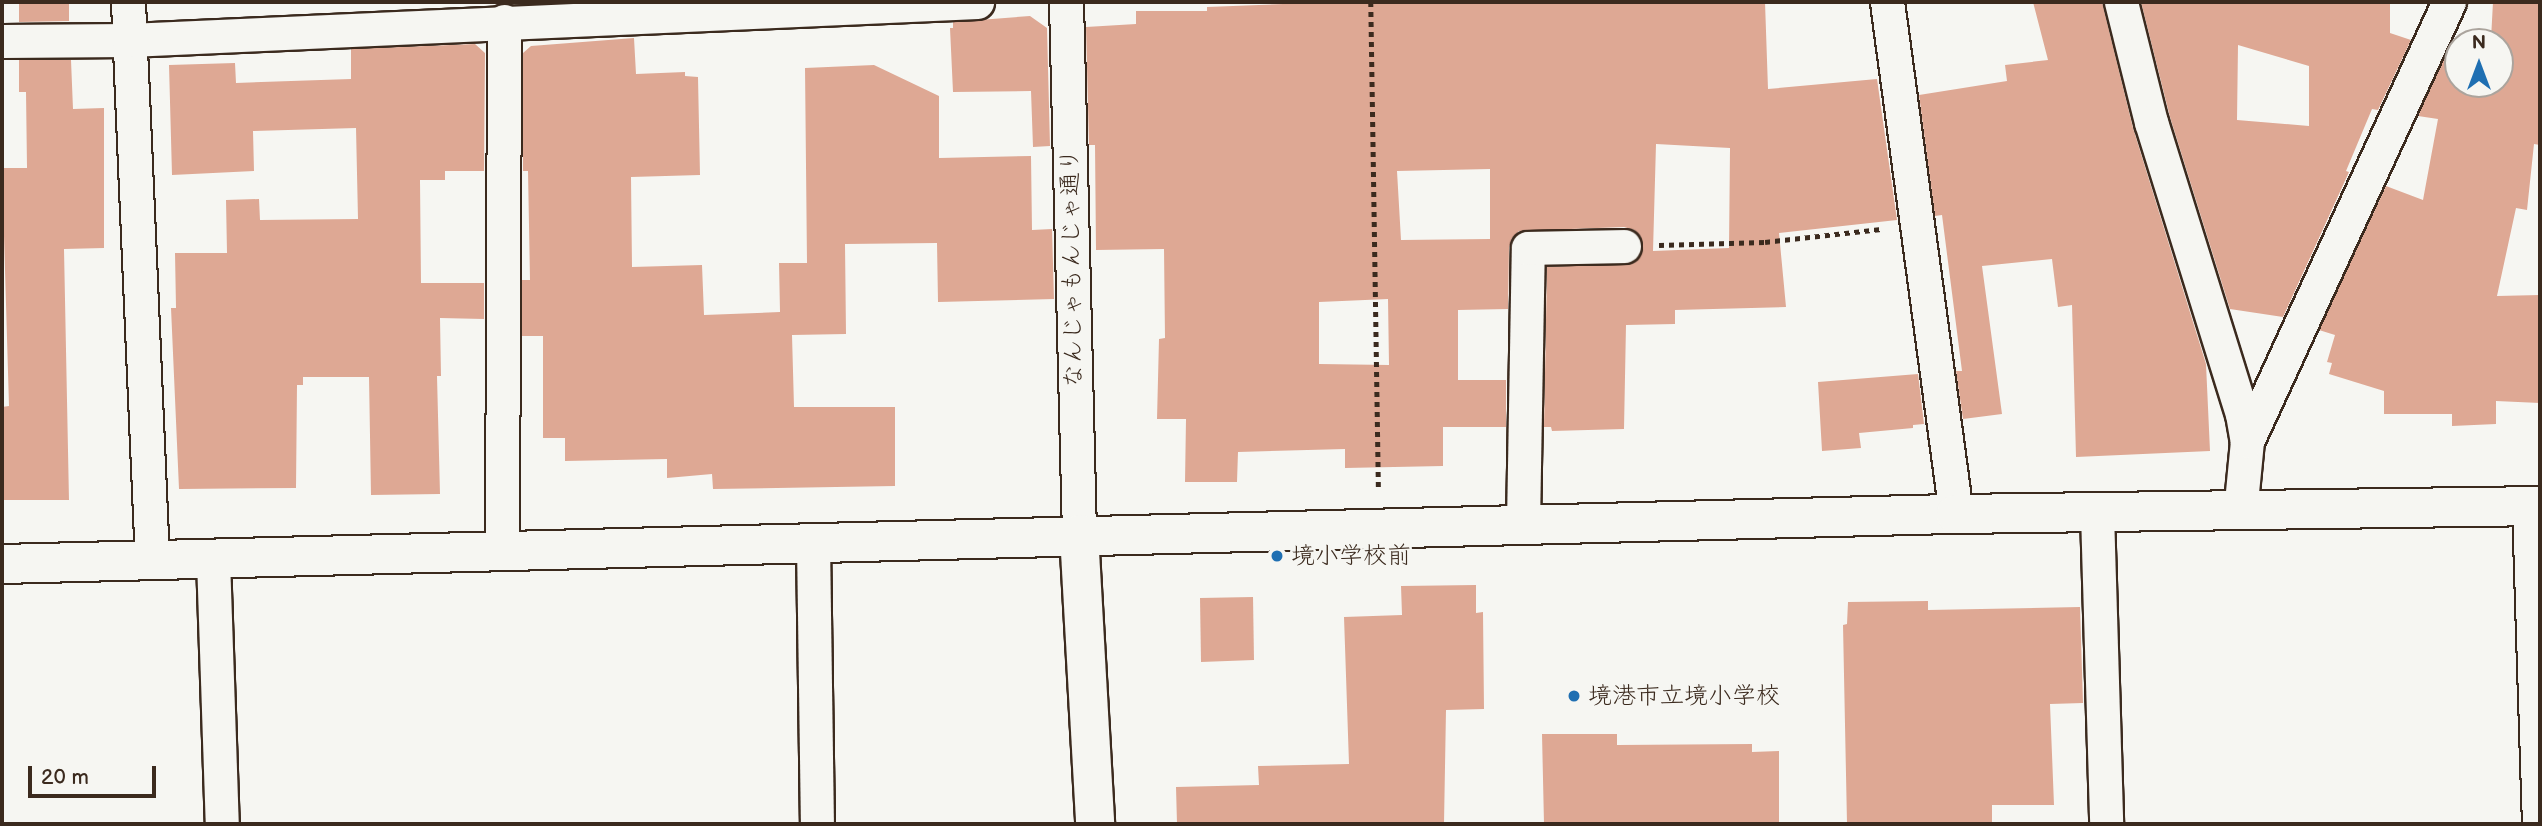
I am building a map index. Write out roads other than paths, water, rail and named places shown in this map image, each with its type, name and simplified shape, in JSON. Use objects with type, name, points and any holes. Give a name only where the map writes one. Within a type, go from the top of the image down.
[{"type":"street","points":[[128,2],[152,561]]},
{"type":"street","points":[[2,41],[129,40],[976,2]]},
{"type":"street","name":"なんじゃもんじゃ通り","points":[[1066,2],[1079,534]]},
{"type":"street","points":[[1887,2],[1956,514]]},
{"type":"street","points":[[2121,2],[2151,122],[2242,414],[2247,441],[2240,512]]},
{"type":"street","points":[[2247,441],[2449,2]]},
{"type":"street","points":[[502,551],[504,22]]},
{"type":"street","points":[[1523,524],[1528,248],[1623,246]]},
{"type":"street","points":[[2,564],[1079,534],[1956,514],[2535,506],[2539,824]]},
{"type":"street","points":[[2097,513],[2106,824]]},
{"type":"street","points":[[1079,534],[1095,824]]},
{"type":"street","points":[[813,542],[817,824]]},
{"type":"street","points":[[214,559],[222,824]]},
{"type":"place","name":"境小学校前","points":[[1277,556]]},
{"type":"place","name":"境港市立境小学校","points":[[1574,696]]}]
